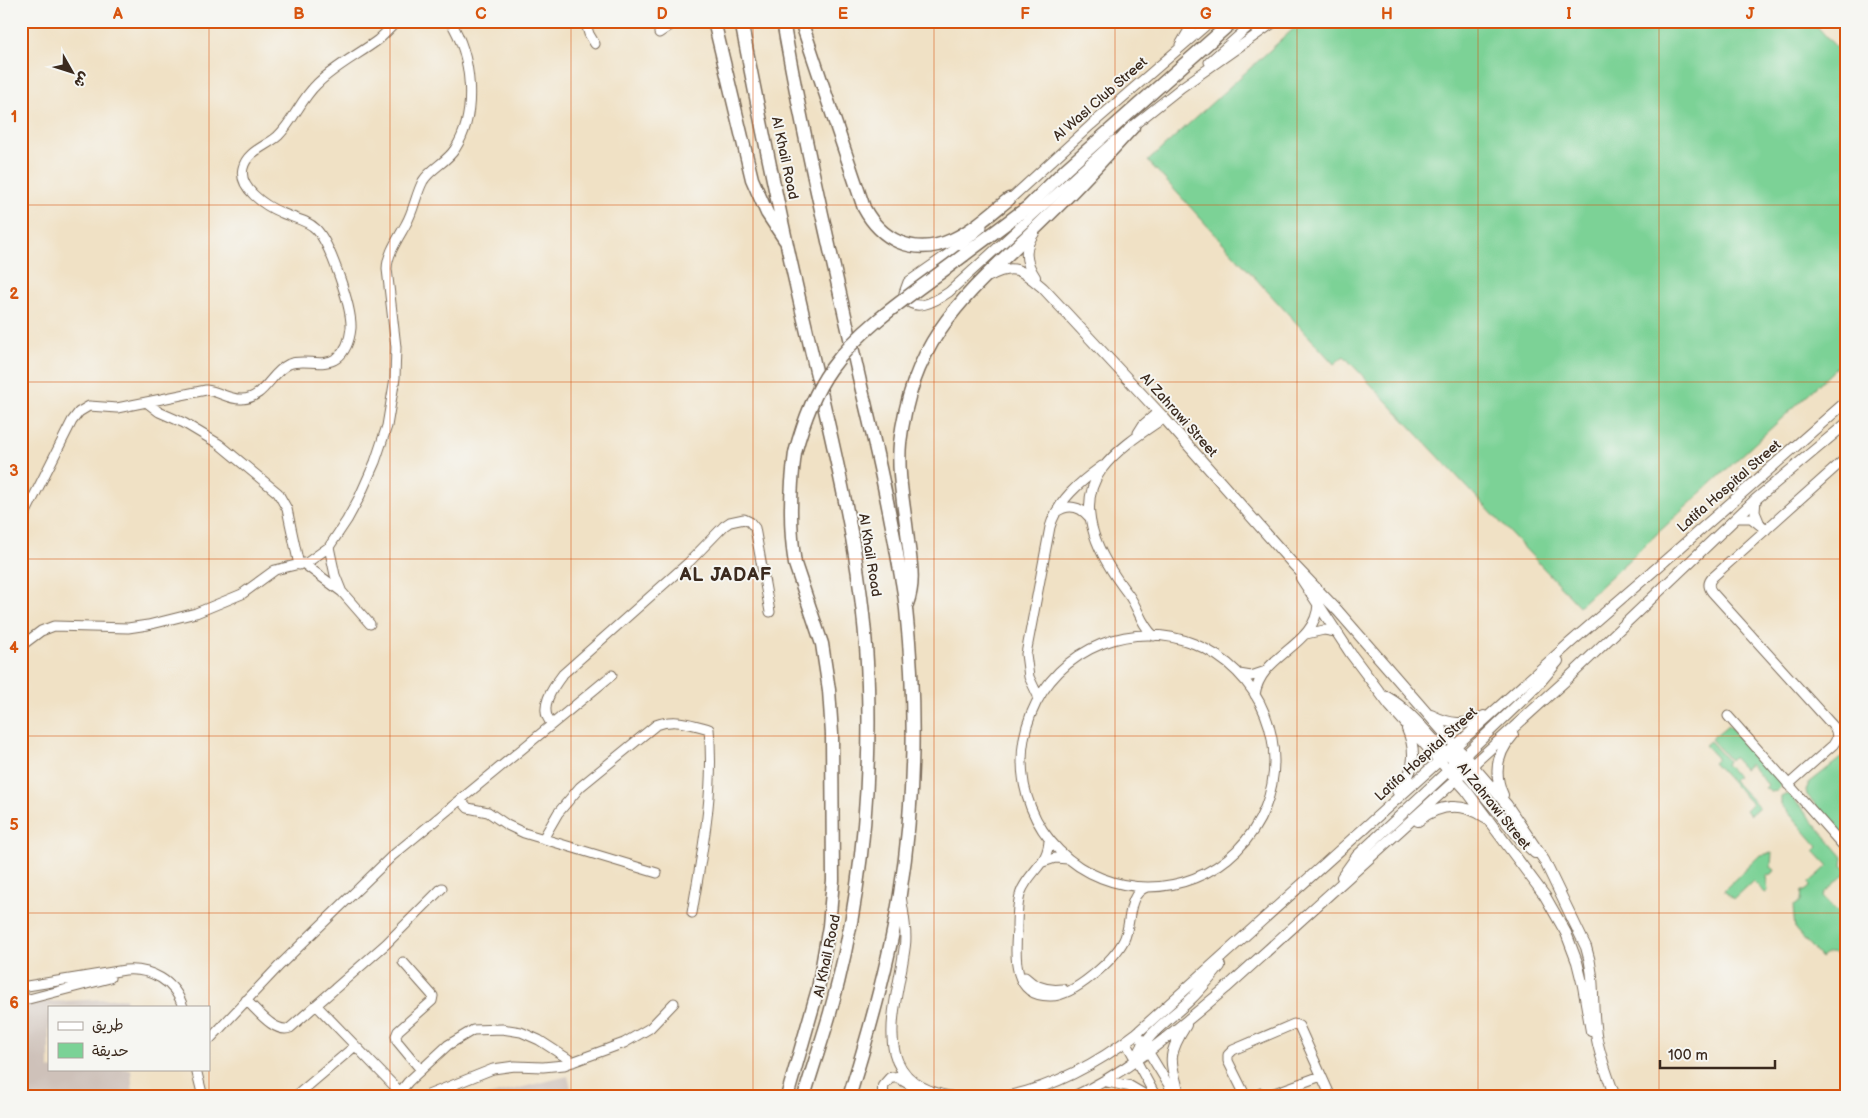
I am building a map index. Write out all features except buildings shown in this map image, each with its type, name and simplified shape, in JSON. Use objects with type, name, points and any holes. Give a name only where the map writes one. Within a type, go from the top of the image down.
[{"type":"highway","points":[[714,21],[752,178],[767,213],[788,244]]},
{"type":"highway","name":"Al Khail Road","points":[[741,21],[802,310],[847,503],[863,612],[868,685],[868,758],[863,829],[856,886],[845,949],[830,1011],[804,1097]]},
{"type":"highway","name":"Al Khail Road","points":[[783,21],[837,278],[886,494],[906,606],[911,682],[912,757],[908,832],[900,893],[872,1023],[849,1097]]},
{"type":"highway","points":[[801,21],[864,208],[871,221],[882,232],[896,241],[911,246],[941,245],[972,229],[1009,199]]},
{"type":"highway","points":[[787,1097],[813,1010],[823,968],[829,926],[833,872],[830,698],[822,644],[795,564],[790,502],[795,453],[805,418],[826,377],[844,352],[874,324],[1022,212],[1066,169],[1233,21]]},
{"type":"highway","points":[[1840,21],[1847,28]]},
{"type":"highway","points":[[906,606],[912,585],[912,570],[900,452],[907,403],[917,371],[931,343],[947,318],[976,285],[1052,212],[1133,127]]},
{"type":"main road","name":"Al Zahrawi Street","points":[[1043,288],[1028,266],[1026,250],[1032,235],[1052,212]]},
{"type":"main road","name":"Al Zahrawi Street","points":[[976,285],[990,275],[1009,268],[1025,272],[1043,288],[1161,415],[1292,564],[1338,611],[1456,746]]},
{"type":"main road","name":"Latifa Hospital Street","points":[[1456,746],[1571,642],[1847,401]]},
{"type":"main road","name":"Latifa Hospital Street","points":[[1472,764],[1529,714],[1756,500],[1847,422]]},
{"type":"main road","name":"Al Zahrawi Street","points":[[1292,564],[1336,632],[1404,723],[1455,765],[1492,822],[1545,896],[1566,933],[1579,968],[1593,1041],[1610,1097]]},
{"type":"main road","points":[[1337,887],[1341,878],[1357,856],[1535,688],[1571,642]]},
{"type":"main road","points":[[1382,694],[1405,710],[1521,840],[1544,860]]},
{"type":"main road","points":[[1422,709],[1440,720],[1459,724],[1474,721],[1499,707]]},
{"type":"main road","points":[[1507,805],[1497,780],[1498,758],[1506,743],[1524,723],[1529,714]]},
{"type":"main road","points":[[1378,815],[1385,803],[1403,786],[1412,769],[1412,742],[1404,723]]},
{"type":"main road","points":[[1146,1047],[1192,1016],[1253,964],[1396,833],[1455,765],[1456,746]]},
{"type":"main road","name":"Al Zahrawi Street","points":[[1472,764],[1507,805],[1544,860],[1572,916],[1590,960],[1594,987],[1597,1041],[1615,1097]]},
{"type":"main road","points":[[1455,765],[1472,764]]},
{"type":"main road","name":"Latifa Hospital Street","points":[[1005,1097],[1039,1089],[1074,1074],[1126,1042],[1378,815],[1455,765]]},
{"type":"main road","points":[[1396,833],[1410,827],[1433,811],[1447,806],[1474,810],[1492,822]]},
{"type":"main road","points":[[900,893],[905,926],[905,944],[891,1032],[892,1044],[895,1056],[908,1076],[918,1084],[949,1096]]},
{"type":"main road","points":[[1073,1097],[1105,1081],[1136,1061],[1146,1047],[1208,980],[1237,943]]},
{"type":"main road","points":[[1180,1097],[1172,1072],[1171,1060],[1178,1039],[1192,1016]]},
{"type":"main road","name":"Al Zahrawi Street","points":[[1596,1021],[1621,1097]]},
{"type":"main road","points":[[886,1097],[883,1086],[887,1080],[894,1077],[901,1078],[925,1092],[949,1096]]},
{"type":"main road","points":[[1105,1081],[1129,1086],[1148,1097]]},
{"type":"street","points":[[21,522],[72,421],[79,412],[89,406],[117,408],[206,390],[216,391],[236,399],[251,397],[264,389],[277,372],[285,366],[299,362],[330,362],[343,352],[350,334],[350,315],[336,268],[321,235],[308,223],[281,213],[262,202],[247,187],[244,182],[242,169],[248,157],[270,143],[288,125],[315,86],[336,67],[377,40],[397,21]]},
{"type":"street","points":[[21,646],[41,631],[54,626],[128,628],[188,616],[212,608],[242,594],[275,570],[302,564],[329,547],[354,509],[375,462],[387,426],[395,378],[396,347],[387,260],[410,216],[421,185],[428,175],[453,152],[465,124],[469,101],[469,77],[460,42],[450,21]]},
{"type":"street","points":[[585,21],[589,34],[595,44]]},
{"type":"street","points":[[659,33],[677,21]]},
{"type":"street","points":[[1175,52],[1194,21]]},
{"type":"street","name":"Al Wasl Club Street","points":[[1133,127],[1093,158],[949,292],[940,298],[920,305],[912,304],[906,300],[904,293],[908,282],[977,232],[1009,199],[1211,21]]},
{"type":"street","points":[[1202,73],[1213,58],[1255,21]]},
{"type":"street","points":[[1133,127],[1182,87],[1276,21]]},
{"type":"street","points":[[146,402],[159,412],[184,423],[219,444],[278,494],[287,509],[302,564],[342,592],[370,624]]},
{"type":"street","points":[[1040,698],[1029,677],[1026,654],[1050,527],[1055,513],[1077,486],[1108,462],[1161,415]]},
{"type":"street","points":[[1788,785],[1836,742],[1835,730],[1712,592],[1709,586],[1713,577],[1763,527],[1847,457]]},
{"type":"street","points":[[1108,462],[1094,483],[1089,517],[1107,563],[1134,604],[1147,629],[1154,636]]},
{"type":"street","points":[[1756,500],[1755,512],[1763,527]]},
{"type":"street","points":[[1055,513],[1063,508],[1075,507],[1089,517]]},
{"type":"street","points":[[1737,518],[1752,518],[1763,527]]},
{"type":"street","points":[[552,724],[547,718],[546,707],[554,687],[563,674],[689,562],[718,530],[730,522],[740,519],[747,520],[755,528],[770,612]]},
{"type":"street","points":[[329,547],[335,575],[342,592]]},
{"type":"street","points":[[1255,695],[1257,685],[1264,672],[1306,634],[1317,617],[1318,604]]},
{"type":"street","points":[[1306,634],[1318,630],[1336,632]]},
{"type":"street","points":[[1154,636],[1178,639],[1198,645],[1215,655],[1239,674],[1255,695],[1269,728],[1274,764],[1269,793],[1258,821],[1236,850],[1207,872],[1173,885],[1149,887],[1121,884],[1089,873],[1068,858],[1049,839],[1030,807],[1023,772],[1023,752],[1026,730],[1040,698],[1062,671],[1090,650],[1123,638],[1154,636]]},
{"type":"street","points":[[1239,674],[1251,676],[1264,672]]},
{"type":"street","points":[[210,1039],[280,964],[392,856],[612,675]]},
{"type":"street","points":[[1728,716],[1847,850]]},
{"type":"street","points":[[543,838],[558,813],[580,787],[656,725],[663,722],[677,721],[709,729],[707,809],[692,913]]},
{"type":"street","points":[[461,800],[468,808],[484,810],[515,829],[657,873]]},
{"type":"street","points":[[1049,839],[1048,851],[1043,862],[1026,883],[1019,900],[1016,972],[1032,991],[1040,995],[1064,994],[1084,981],[1109,960],[1120,947],[1128,928],[1132,904],[1136,895],[1144,888],[1149,887]]},
{"type":"street","points":[[1043,862],[1055,858],[1068,858]]},
{"type":"street","points":[[1121,884],[1128,890],[1132,904]]},
{"type":"street","points":[[246,1000],[276,1028],[283,1030],[292,1026],[386,944],[442,888]]},
{"type":"street","points":[[403,962],[433,996],[432,1001],[400,1029],[396,1036],[397,1041],[421,1070]]},
{"type":"street","points":[[21,987],[125,970],[140,970],[156,975],[169,984],[183,1006]]},
{"type":"street","points":[[21,1001],[132,974],[146,977],[158,983],[169,993],[177,1006]]},
{"type":"street","points":[[423,1097],[493,1069],[515,1066],[550,1067],[572,1062],[624,1043],[642,1034],[659,1020],[674,1003]]},
{"type":"street","points":[[316,1005],[398,1094],[421,1070],[460,1037],[473,1030],[492,1028],[512,1030],[531,1036],[548,1045],[572,1062]]},
{"type":"street","points":[[1246,1097],[1228,1061],[1228,1055],[1233,1050],[1294,1024],[1299,1026],[1330,1097]]},
{"type":"street","points":[[1137,1033],[1176,1097]]},
{"type":"street","points":[[1126,1042],[1156,1097]]},
{"type":"street","points":[[296,1096],[355,1046]]},
{"type":"street","points":[[196,1070],[203,1097]]},
{"type":"street","points":[[1254,1097],[1261,1093],[1270,1096],[1321,1076]]},
{"type":"shaded area","points":[[126,998],[127,1006],[48,1006],[48,1070],[131,1070],[133,1097],[21,1097],[21,1003]]},
{"type":"shaded area","points":[[568,1076],[573,1097],[483,1097]]},
{"type":"green space","points":[[1302,21],[1812,21],[1847,59],[1847,358],[1579,606],[1344,356],[1334,364],[1148,161]]},
{"type":"green space","points":[[1728,725],[1780,780],[1781,786],[1777,791],[1771,792],[1765,788],[1768,785],[1750,764],[1744,769],[1733,757],[1730,760],[1711,739]]},
{"type":"green space","points":[[1710,741],[1728,761],[1726,764],[1737,776],[1733,780],[1759,807],[1750,815],[1746,810],[1752,804],[1713,762],[1717,758],[1705,745]]},
{"type":"green space","points":[[1847,753],[1847,836],[1843,835],[1807,795],[1806,790],[1809,783]]},
{"type":"green space","points":[[1787,794],[1791,796],[1843,857],[1842,866],[1847,869],[1847,872],[1824,893],[1823,897],[1837,912],[1840,912],[1847,906],[1846,962],[1831,953],[1821,958],[1795,929],[1793,907],[1801,901],[1802,891],[1810,887],[1809,883],[1828,866],[1814,851],[1818,847],[1781,804],[1781,797]]},
{"type":"green space","points":[[1772,853],[1771,867],[1775,870],[1772,875],[1766,876],[1768,891],[1765,893],[1753,881],[1734,899],[1724,890],[1760,855]]},
{"type":"district","name":"AL JADAF","points":[[726,575]]}]
